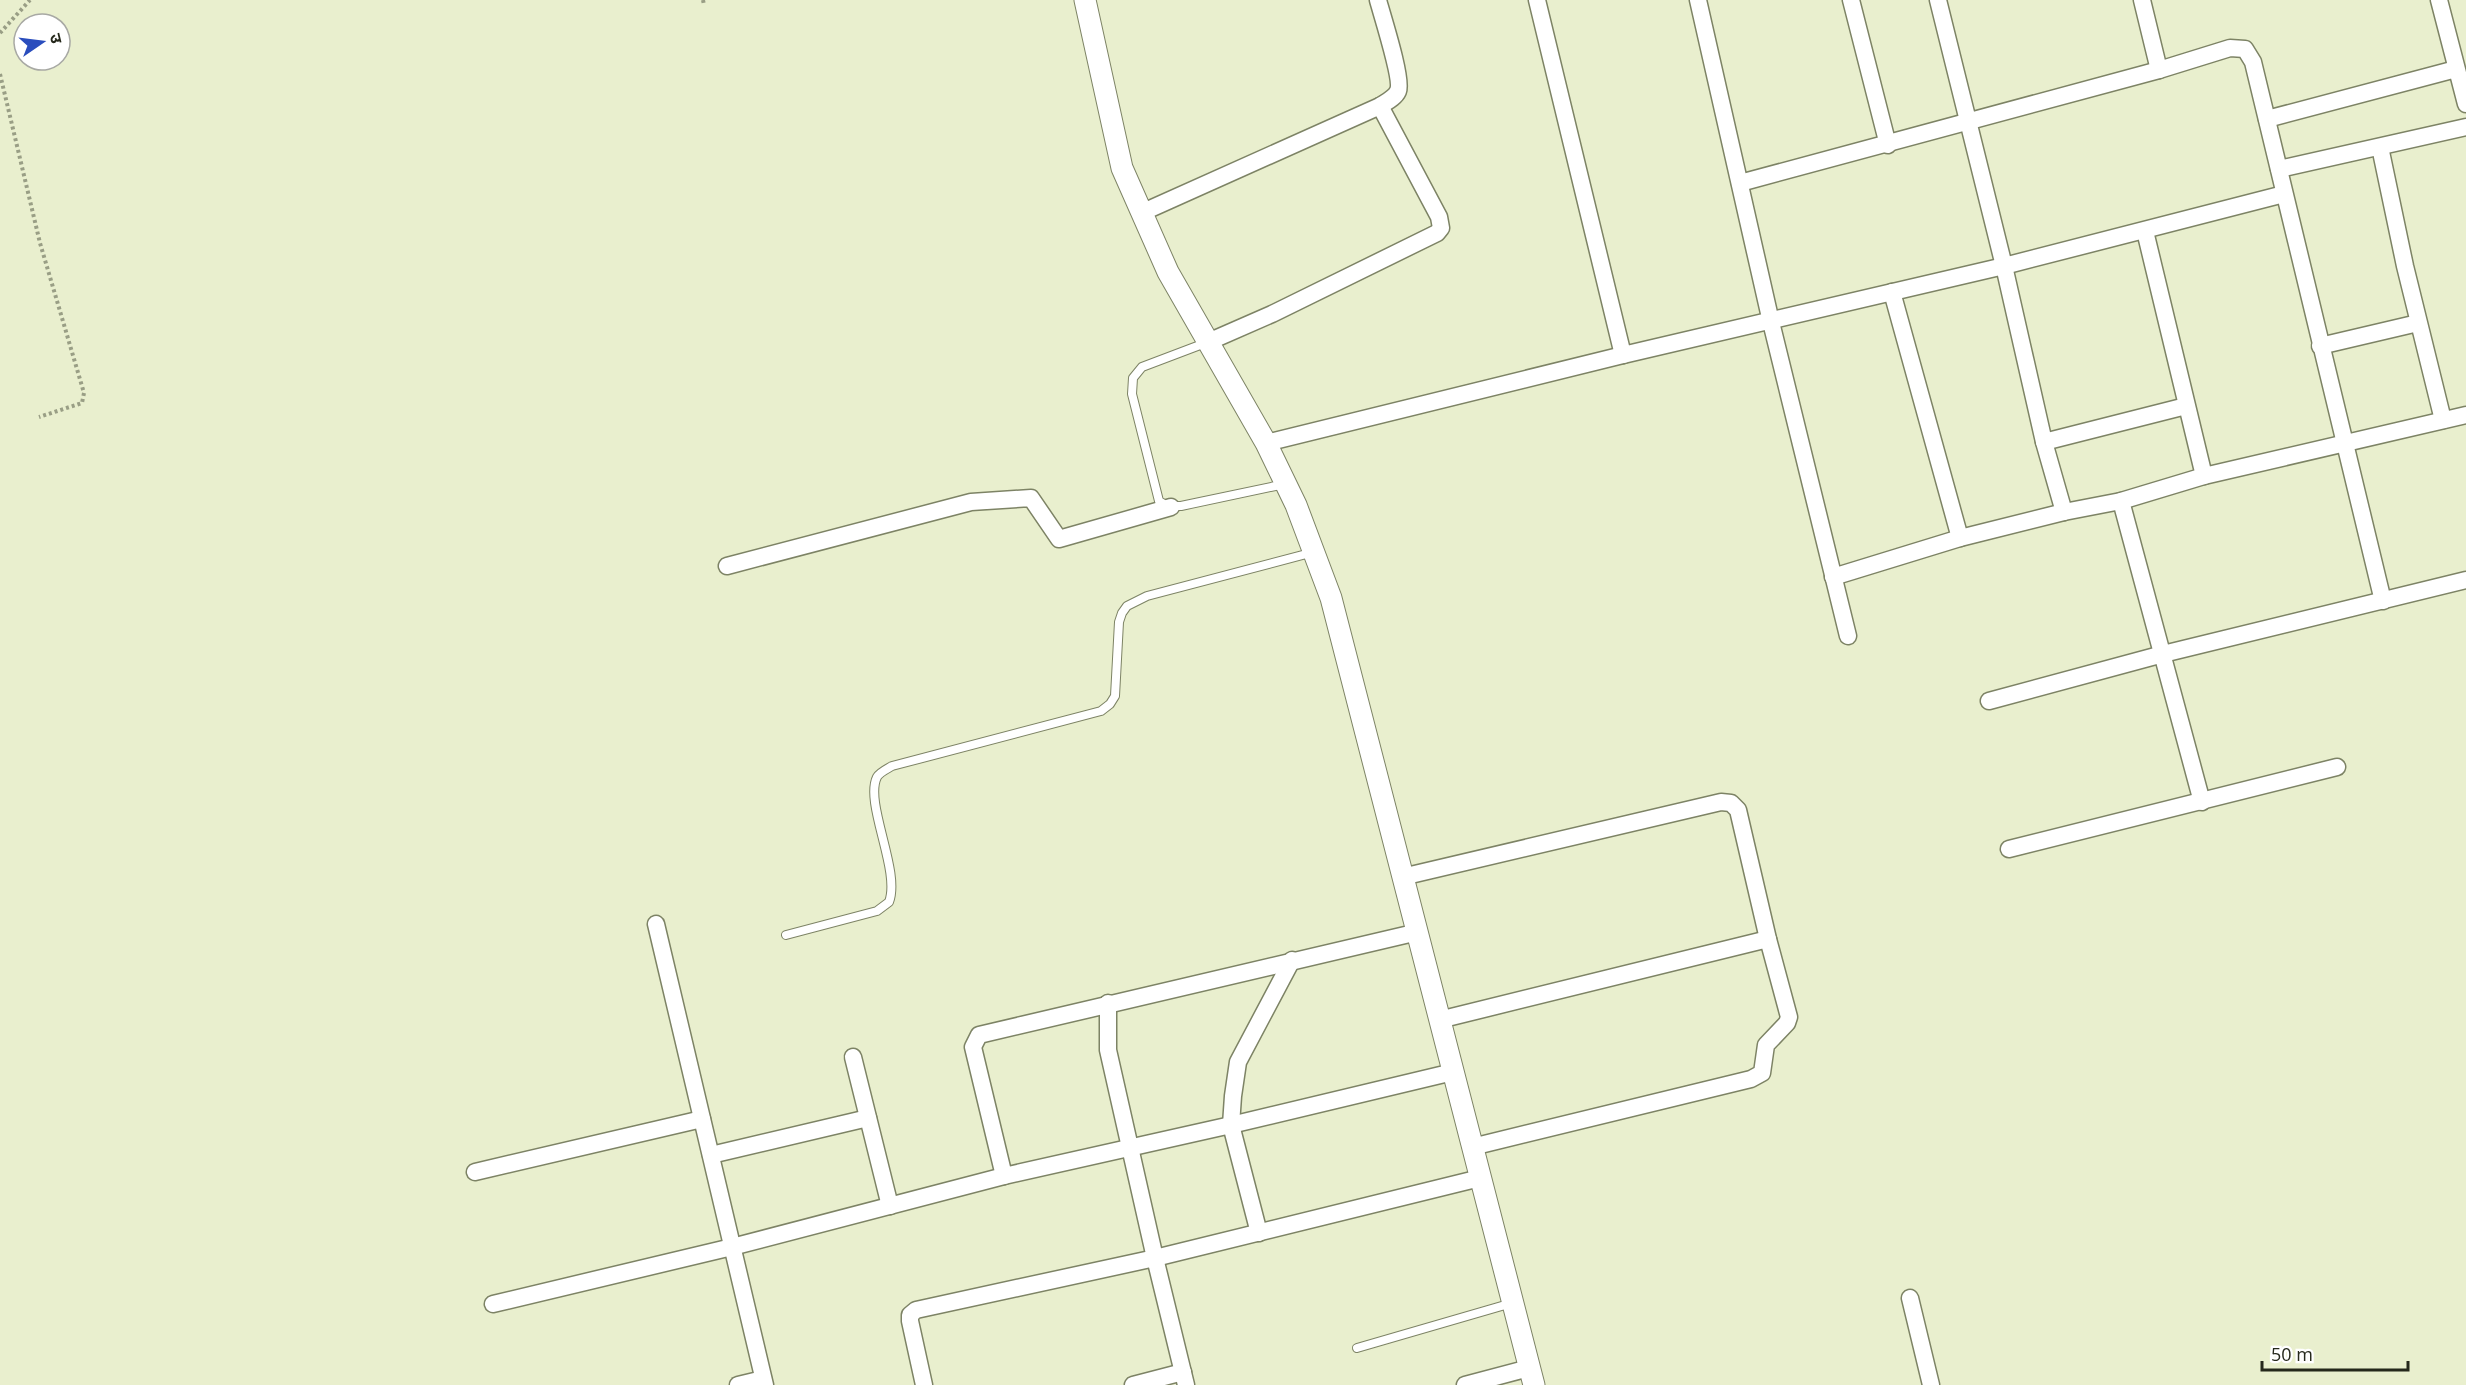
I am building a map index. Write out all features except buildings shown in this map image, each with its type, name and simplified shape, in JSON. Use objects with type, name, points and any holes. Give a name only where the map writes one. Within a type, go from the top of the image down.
[{"type":"street","points":[[1085,0],[1122,168],[1168,272],[1266,443],[1315,552],[1330,598],[1532,1376],[1465,1385]]},
{"type":"street","points":[[1142,213],[1380,106],[1393,97],[1399,85],[1378,0]]},
{"type":"street","points":[[1537,0],[1623,355]]},
{"type":"street","points":[[1698,0],[1771,322],[1848,636]]},
{"type":"street","points":[[1851,0],[1888,145]]},
{"type":"street","points":[[1938,0],[2004,266],[2044,442],[2064,512]]},
{"type":"street","points":[[2142,0],[2159,70]]},
{"type":"street","points":[[2439,0],[2466,104]]},
{"type":"street","points":[[1740,183],[1888,145],[2230,48],[2245,49],[2253,62],[2383,601]]},
{"type":"street","points":[[2267,119],[2456,69]]},
{"type":"street","points":[[1209,342],[1272,315],[1437,233],[1441,228],[1439,217],[1380,106]]},
{"type":"street","points":[[2279,169],[2466,127]]},
{"type":"street","points":[[2380,147],[2418,322],[2443,420]]},
{"type":"street","points":[[1266,443],[1623,355],[2004,266],[2284,194]]},
{"type":"street","points":[[2145,231],[2204,476]]},
{"type":"street","points":[[1892,292],[1960,538]]},
{"type":"street","points":[[2320,346],[2418,322]]},
{"type":"street","points":[[2044,442],[2187,406]]},
{"type":"street","points":[[1833,577],[1960,538],[2064,512],[2121,501],[2204,476],[2466,415]]},
{"type":"street","points":[[727,566],[971,502],[1031,498],[1059,539],[1171,507]]},
{"type":"street","points":[[2121,501],[2202,802]]},
{"type":"street","points":[[1989,701],[2163,654],[2466,580]]},
{"type":"street","points":[[2009,849],[2337,767]]},
{"type":"street","points":[[1402,877],[1727,801],[1738,810],[1789,1017],[1787,1023],[1766,1045],[1762,1073],[1758,1077],[1472,1147]]},
{"type":"street","points":[[656,924],[764,1382],[738,1385]]},
{"type":"street","points":[[1004,1176],[973,1047],[975,1038],[986,1032],[1418,932]]},
{"type":"street","points":[[1439,1020],[1768,939]]},
{"type":"street","points":[[1259,1233],[1231,1125],[1238,1062],[1292,960]]},
{"type":"street","points":[[1108,1003],[1108,1050],[1185,1378],[1133,1385]]},
{"type":"street","points":[[853,1057],[890,1206]]},
{"type":"street","points":[[494,1304],[732,1247],[1004,1176],[1453,1072]]},
{"type":"street","points":[[711,1155],[868,1118]]},
{"type":"street","points":[[475,1172],[702,1119]]},
{"type":"street","points":[[924,1385],[910,1321],[910,1315],[916,1310],[1155,1258],[1480,1178]]},
{"type":"street","points":[[1910,1298],[1931,1385]]},
{"type":"lane","points":[[1209,342],[1143,368],[1132,378],[1132,394],[1156,495],[1162,504],[1171,507],[1285,483]]},
{"type":"lane","points":[[786,935],[877,911],[889,903],[892,887],[875,786],[878,776],[884,770],[1101,711],[1110,704],[1115,696],[1119,622],[1128,606],[1147,596],[1315,552]]},
{"type":"lane","points":[[1357,1348],[1512,1303]]},
{"type":"path","points":[[0,33],[30,0]]},
{"type":"path","points":[[0,74],[40,243],[84,393],[82,403],[39,417]]}]
